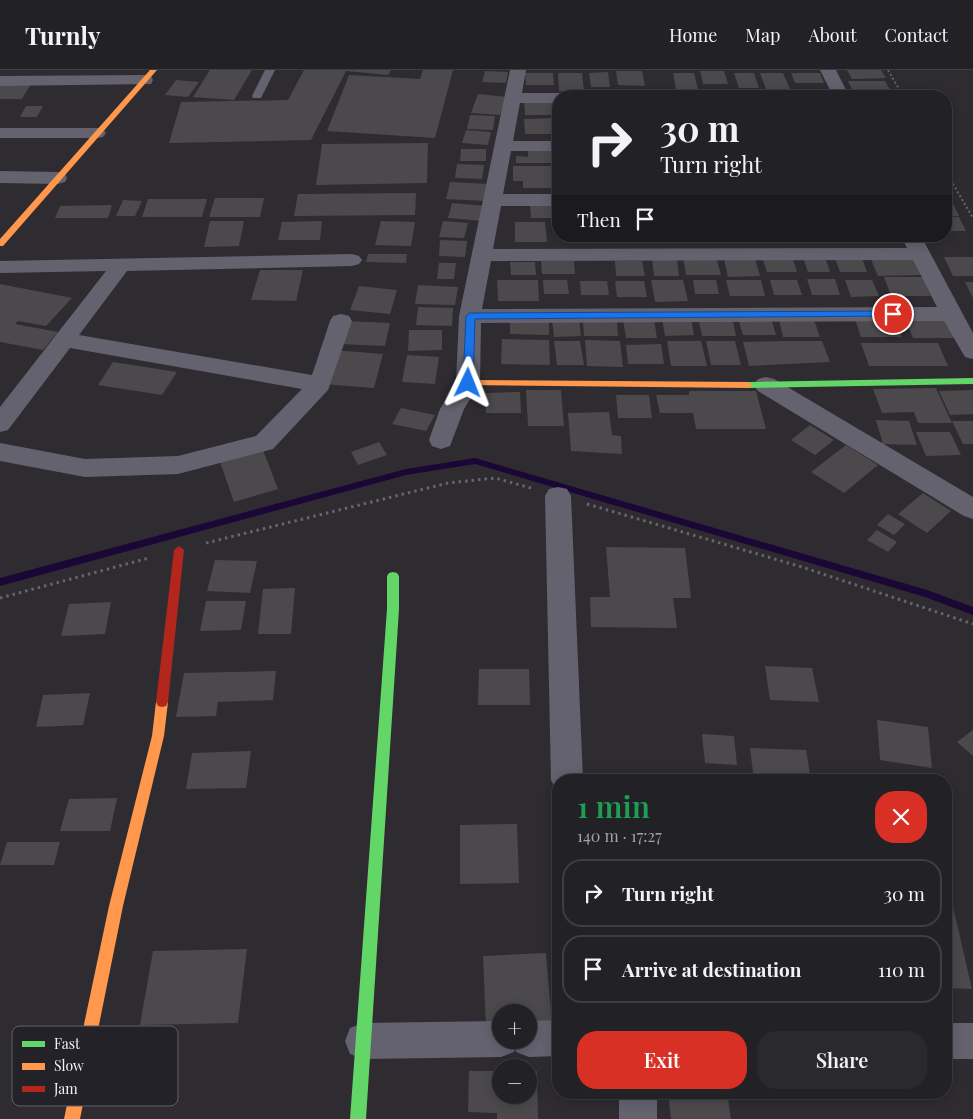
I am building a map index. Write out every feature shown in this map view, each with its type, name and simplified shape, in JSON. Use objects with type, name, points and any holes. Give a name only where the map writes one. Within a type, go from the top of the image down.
[{"type":"street","points":[[441,440],[452,409],[468,383],[470,316],[518,70]]},
{"type":"street","points":[[828,70],[838,90]]},
{"type":"street","points":[[0,81],[149,75]]},
{"type":"street","points":[[0,244],[149,75]]},
{"type":"street","points":[[513,98],[552,98]]},
{"type":"street","points":[[0,133],[97,133]]},
{"type":"street","points":[[503,146],[552,146]]},
{"type":"street","points":[[0,177],[58,178]]},
{"type":"street","points":[[493,200],[552,200]]},
{"type":"street","points":[[482,255],[916,245],[951,314],[973,352]]},
{"type":"street","points":[[0,267],[352,260]]},
{"type":"street","points":[[0,424],[121,265]]},
{"type":"street","points":[[470,316],[951,314]]},
{"type":"street","points":[[0,452],[85,468],[178,464],[264,443],[320,384],[341,321]]},
{"type":"street","points":[[64,340],[320,384]]},
{"type":"street","points":[[468,383],[766,385],[973,381]]},
{"type":"street","points":[[766,385],[973,509]]},
{"type":"street","points":[[558,496],[567,774]]},
{"type":"street","points":[[91,1026],[116,906],[158,736],[179,550]]},
{"type":"street","points":[[358,1119],[393,609],[393,576]]},
{"type":"street","points":[[537,1038],[552,1038]]},
{"type":"street","points":[[363,1041],[492,1039]]},
{"type":"street","points":[[952,1041],[973,1041]]},
{"type":"street","points":[[638,1099],[638,1119]]},
{"type":"street","points":[[72,1119],[75,1106]]},
{"type":"lane","points":[[257,96],[270,70]]},
{"type":"path","points":[[888,70],[900,90]]},
{"type":"path","points":[[952,182],[973,218]]},
{"type":"path","points":[[0,598],[179,550],[448,483],[495,478],[802,567],[973,624]]},
{"type":"building","points":[[210,70],[252,70],[234,100],[193,97]]},
{"type":"building","points":[[304,70],[391,70],[388,75],[346,71],[311,140],[169,143],[181,102],[288,100]]},
{"type":"building","points":[[423,70],[453,70],[435,138],[327,131],[349,75],[420,79]]},
{"type":"building","points":[[847,70],[881,70],[886,78],[852,79]]},
{"type":"building","points":[[485,71],[508,72],[506,83],[482,82]]},
{"type":"building","points":[[616,71],[642,71],[645,86],[618,85]]},
{"type":"building","points":[[700,71],[724,71],[728,84],[703,84]]},
{"type":"building","points":[[608,72],[610,87],[591,87],[589,73]]},
{"type":"building","points":[[525,73],[553,73],[554,85],[526,85]]},
{"type":"building","points":[[558,73],[582,73],[584,90],[559,90]]},
{"type":"building","points":[[673,73],[694,73],[698,89],[676,89]]},
{"type":"building","points":[[734,73],[754,73],[759,88],[739,88]]},
{"type":"building","points":[[760,73],[783,73],[790,89],[766,89]]},
{"type":"building","points":[[791,73],[820,73],[824,83],[795,83]]},
{"type":"building","points":[[176,80],[199,82],[188,97],[165,95]]},
{"type":"building","points":[[848,81],[885,81],[890,90],[852,90]]},
{"type":"building","points":[[0,84],[31,84],[22,99],[0,99]]},
{"type":"building","points":[[478,94],[507,97],[500,115],[471,113]]},
{"type":"building","points":[[524,101],[552,101],[552,115],[525,115]]},
{"type":"building","points":[[26,106],[43,106],[37,117],[20,117]]},
{"type":"building","points":[[470,115],[495,116],[493,130],[467,129]]},
{"type":"building","points":[[552,118],[552,134],[525,134],[524,119]]},
{"type":"building","points":[[466,130],[491,132],[488,145],[462,143]]},
{"type":"building","points":[[428,143],[427,183],[316,185],[322,144]]},
{"type":"building","points":[[552,147],[552,163],[516,163],[516,156],[528,157],[528,148]]},
{"type":"building","points":[[461,149],[486,149],[486,161],[460,161]]},
{"type":"building","points":[[457,164],[484,165],[482,179],[455,178]]},
{"type":"building","points":[[513,166],[552,166],[552,188],[523,188],[523,181],[513,181]]},
{"type":"building","points":[[450,182],[488,184],[485,201],[446,199]]},
{"type":"building","points":[[416,193],[415,215],[294,216],[298,194]]},
{"type":"building","points":[[215,198],[264,198],[260,217],[209,217]]},
{"type":"building","points":[[148,199],[207,199],[202,217],[142,217]]},
{"type":"building","points":[[123,200],[142,201],[135,216],[116,216]]},
{"type":"building","points":[[952,202],[959,216],[952,216]]},
{"type":"building","points":[[452,203],[486,206],[483,221],[448,218]]},
{"type":"building","points":[[112,205],[108,218],[55,218],[60,206]]},
{"type":"building","points":[[552,205],[552,218],[531,218],[530,206]]},
{"type":"building","points":[[952,217],[959,217],[966,231],[952,231]]},
{"type":"building","points":[[210,221],[244,221],[239,246],[204,247]]},
{"type":"building","points":[[322,221],[320,240],[278,240],[282,222]]},
{"type":"building","points":[[381,221],[415,222],[411,246],[375,245]]},
{"type":"building","points":[[443,221],[468,223],[464,238],[439,237]]},
{"type":"building","points":[[515,222],[545,222],[547,242],[515,242]]},
{"type":"building","points":[[440,240],[467,241],[465,257],[439,256]]},
{"type":"building","points":[[720,242],[748,243],[720,243]]},
{"type":"building","points":[[368,254],[407,254],[406,263],[366,262]]},
{"type":"building","points":[[913,256],[921,275],[878,276],[870,257]]},
{"type":"building","points":[[716,257],[721,275],[686,275],[683,258]]},
{"type":"building","points":[[803,257],[825,257],[830,272],[808,272]]},
{"type":"building","points":[[944,257],[973,257],[973,276],[953,276]]},
{"type":"building","points":[[652,258],[677,258],[679,276],[654,276]]},
{"type":"building","points":[[835,258],[862,258],[867,272],[840,272]]},
{"type":"building","points":[[724,259],[755,259],[760,276],[728,277]]},
{"type":"building","points":[[763,260],[793,260],[797,272],[767,272]]},
{"type":"building","points":[[541,261],[574,261],[575,274],[542,274]]},
{"type":"building","points":[[615,261],[642,261],[645,276],[616,276]]},
{"type":"building","points":[[510,262],[535,262],[536,275],[511,275]]},
{"type":"building","points":[[439,263],[456,263],[454,279],[437,279]]},
{"type":"building","points":[[260,270],[303,270],[296,301],[251,300]]},
{"type":"building","points":[[884,277],[922,277],[931,296],[891,296]]},
{"type":"building","points":[[807,279],[835,279],[840,295],[812,295]]},
{"type":"building","points":[[497,280],[538,280],[539,301],[498,301]]},
{"type":"building","points":[[543,280],[567,280],[569,294],[544,294]]},
{"type":"building","points":[[651,280],[683,280],[688,301],[655,302]]},
{"type":"building","points":[[693,280],[716,280],[719,294],[695,294]]},
{"type":"building","points":[[726,280],[761,280],[765,296],[730,296]]},
{"type":"building","points":[[770,280],[797,280],[802,295],[774,295]]},
{"type":"building","points":[[845,280],[872,280],[879,296],[851,297]]},
{"type":"building","points":[[580,281],[607,281],[609,295],[581,295]]},
{"type":"building","points":[[615,281],[644,281],[647,297],[617,297]]},
{"type":"building","points":[[965,282],[973,282],[973,298]]},
{"type":"building","points":[[0,284],[72,298],[46,326],[18,321],[15,324],[58,332],[43,350],[0,342]]},
{"type":"building","points":[[418,285],[458,287],[455,305],[415,304]]},
{"type":"building","points":[[359,286],[397,290],[390,314],[350,310]]},
{"type":"building","points":[[418,307],[453,308],[452,326],[416,325]]},
{"type":"building","points":[[854,316],[894,316],[902,337],[861,337]]},
{"type":"building","points":[[698,317],[732,317],[736,336],[702,336]]},
{"type":"building","points":[[510,318],[549,318],[549,335],[510,334]]},
{"type":"building","points":[[662,318],[691,318],[694,335],[665,336]]},
{"type":"building","points":[[738,318],[771,318],[776,335],[743,335]]},
{"type":"building","points":[[552,319],[579,319],[581,336],[554,337]]},
{"type":"building","points":[[623,319],[654,319],[657,338],[626,338]]},
{"type":"building","points":[[779,320],[814,320],[820,337],[783,337]]},
{"type":"building","points":[[906,320],[950,320],[958,338],[913,338]]},
{"type":"building","points":[[345,321],[390,323],[385,346],[340,344]]},
{"type":"building","points":[[583,322],[617,322],[618,336],[584,336]]},
{"type":"building","points":[[409,330],[442,330],[442,350],[408,351]]},
{"type":"building","points":[[502,339],[549,340],[550,365],[501,364]]},
{"type":"building","points":[[585,340],[620,341],[623,367],[587,366]]},
{"type":"building","points":[[554,341],[580,341],[584,365],[557,365]]},
{"type":"building","points":[[667,341],[701,341],[707,366],[671,366]]},
{"type":"building","points":[[706,341],[735,341],[741,365],[711,365]]},
{"type":"building","points":[[822,341],[830,362],[749,366],[743,342]]},
{"type":"building","points":[[861,343],[938,343],[948,366],[869,366]]},
{"type":"building","points":[[661,344],[664,364],[628,364],[626,345]]},
{"type":"building","points":[[334,350],[383,354],[374,388],[323,384]]},
{"type":"building","points":[[407,355],[439,357],[435,384],[402,382]]},
{"type":"building","points":[[113,362],[177,372],[162,395],[98,385]]},
{"type":"building","points":[[936,388],[952,423],[918,423],[914,412],[882,413],[873,389]]},
{"type":"building","points":[[526,390],[561,390],[564,426],[528,426]]},
{"type":"building","points":[[973,390],[973,414],[950,415],[939,391]]},
{"type":"building","points":[[689,391],[756,391],[766,429],[696,429],[693,413],[660,413],[656,395],[689,395]]},
{"type":"building","points":[[520,392],[521,413],[486,413],[485,393]]},
{"type":"building","points":[[616,395],[649,395],[652,418],[618,418]]},
{"type":"building","points":[[401,408],[435,415],[426,431],[392,424]]},
{"type":"building","points":[[609,412],[612,435],[621,436],[622,454],[571,451],[568,413]]},
{"type":"building","points":[[876,420],[909,421],[917,445],[883,444]]},
{"type":"building","points":[[952,421],[973,421],[973,444],[963,444]]},
{"type":"building","points":[[810,425],[834,440],[815,455],[791,440]]},
{"type":"building","points":[[916,432],[950,432],[961,455],[926,456]]},
{"type":"building","points":[[379,442],[387,455],[358,465],[351,452]]},
{"type":"building","points":[[846,445],[878,465],[844,493],[811,472]]},
{"type":"building","points":[[263,450],[278,489],[234,502],[220,462]]},
{"type":"building","points":[[923,493],[951,511],[927,533],[898,514]]},
{"type":"building","points":[[888,514],[905,524],[894,535],[877,525]]},
{"type":"building","points":[[877,530],[897,542],[888,552],[867,540]]},
{"type":"building","points":[[606,547],[685,548],[691,598],[673,598],[677,628],[591,627],[590,597],[610,597]]},
{"type":"building","points":[[215,560],[257,561],[250,593],[207,591]]},
{"type":"building","points":[[295,588],[291,634],[258,634],[263,589]]},
{"type":"building","points":[[206,601],[246,601],[241,630],[200,631]]},
{"type":"building","points":[[111,602],[105,634],[61,636],[69,604]]},
{"type":"building","points":[[765,666],[812,668],[819,702],[770,700]]},
{"type":"building","points":[[479,669],[529,669],[530,705],[478,705]]},
{"type":"building","points":[[276,671],[273,700],[218,702],[216,716],[176,717],[184,673]]},
{"type":"building","points":[[90,693],[83,725],[36,727],[43,695]]},
{"type":"building","points":[[877,720],[928,727],[932,768],[880,760]]},
{"type":"building","points":[[973,730],[973,756],[957,742]]},
{"type":"building","points":[[702,734],[734,736],[737,765],[705,763]]},
{"type":"building","points":[[750,748],[806,750],[810,774],[753,774]]},
{"type":"building","points":[[251,751],[246,788],[186,789],[192,753]]},
{"type":"building","points":[[117,798],[110,831],[60,831],[69,799]]},
{"type":"building","points":[[517,824],[519,883],[460,884],[460,825]]},
{"type":"building","points":[[7,842],[60,842],[54,865],[0,865]]},
{"type":"building","points":[[952,907],[953,907],[972,989],[952,988]]},
{"type":"building","points":[[247,949],[238,1023],[140,1025],[153,951]]},
{"type":"building","points":[[546,953],[552,1024],[537,1025],[537,1004],[492,1004],[492,1027],[486,1027],[483,956]]},
{"type":"building","points":[[469,1071],[492,1071],[492,1104],[537,1104],[537,1071],[538,1119],[497,1119],[497,1113],[468,1112]]},
{"type":"building","points":[[669,1099],[728,1099],[731,1119],[671,1119]]},
{"type":"waterway","points":[[0,582],[406,472],[475,461],[927,594],[973,611]]},
{"type":"traffic: fast","points":[[748,385],[973,381]]},
{"type":"traffic: fast","points":[[358,1119],[393,609],[393,576]]},
{"type":"traffic: slow","points":[[0,244],[154,70]]},
{"type":"traffic: slow","points":[[468,383],[748,385]]},
{"type":"traffic: slow","points":[[91,1026],[116,906],[158,736],[162,702]]},
{"type":"traffic: slow","points":[[72,1119],[75,1106]]},
{"type":"traffic: jam","points":[[162,702],[179,550]]},
{"type":"route","points":[[468,383],[470,316],[893,314]]}]
